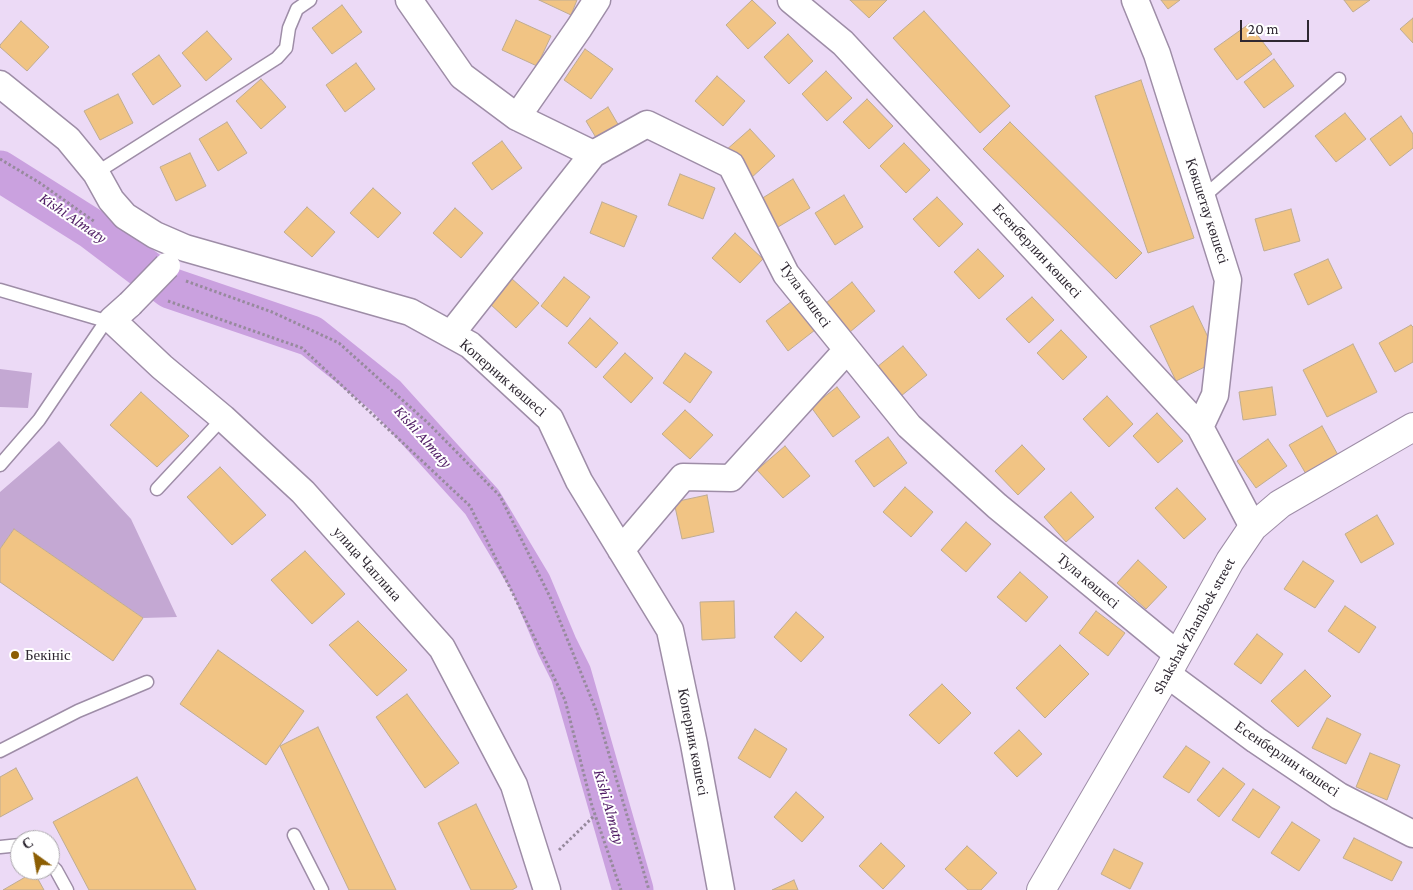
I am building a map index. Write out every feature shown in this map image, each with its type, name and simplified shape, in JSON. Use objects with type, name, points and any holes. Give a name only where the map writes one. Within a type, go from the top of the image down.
[{"type":"main road","name":"Shakshak Zhanibek street","points":[[1041,890],[1230,561],[1253,527],[1280,504],[1413,426]]},
{"type":"street","points":[[409,0],[462,76],[517,117],[593,154],[451,334]]},
{"type":"street","points":[[517,117],[597,0]]},
{"type":"street","name":"Есенберлин көшесі","points":[[791,0],[843,43],[1200,428],[1253,527]]},
{"type":"street","name":"Көкшетау көшесі","points":[[1134,0],[1156,54],[1228,280],[1215,395],[1200,428]]},
{"type":"street","name":"Коперник көшесі","points":[[0,84],[68,140],[96,173],[111,200],[125,216],[155,235],[179,265],[410,312],[470,345],[550,419],[579,481],[670,630],[694,744],[721,890]]},
{"type":"street","name":"Тула көшесі","points":[[593,154],[647,124],[731,165],[786,274],[909,426],[1172,664]]},
{"type":"street","points":[[116,315],[179,265]]},
{"type":"street","name":"улица Чаплина","points":[[116,315],[162,367],[223,418],[303,492],[442,648],[514,785],[547,890]]},
{"type":"street","points":[[621,550],[683,478],[731,478],[847,350]]},
{"type":"street","name":"Есенберлин көшесі","points":[[1172,664],[1256,740],[1339,796],[1413,834]]},
{"type":"lane","points":[[96,173],[277,58],[286,48],[289,28],[297,9],[310,0]]},
{"type":"lane","points":[[1202,198],[1339,79]]},
{"type":"lane","points":[[0,290],[116,315],[39,420],[0,465]]},
{"type":"lane","points":[[156,489],[223,418]]},
{"type":"lane","points":[[0,751],[78,711],[147,682]]},
{"type":"lane","points":[[294,835],[322,890]]},
{"type":"lane","points":[[60,877],[67,890]]},
{"type":"path","points":[[0,159],[101,226]]},
{"type":"path","points":[[179,265],[339,343],[428,423],[500,496],[551,600],[596,710],[649,890]]},
{"type":"path","points":[[161,298],[302,348],[470,506],[565,700],[595,815],[622,890]]},
{"type":"path","points":[[556,853],[595,815]]},
{"type":"shaded area","points":[[0,369],[32,373],[28,408],[0,407]]},
{"type":"shaded area","points":[[59,441],[131,519],[177,617],[143,618],[14,529],[0,549],[0,492]]},
{"type":"building","points":[[539,0],[577,0],[571,15]]},
{"type":"building","points":[[752,0],[776,23],[748,49],[726,25]]},
{"type":"building","points":[[850,0],[887,0],[869,18]]},
{"type":"building","points":[[1161,0],[1180,0],[1168,9]]},
{"type":"building","points":[[1344,0],[1370,0],[1353,12]]},
{"type":"building","points":[[342,5],[362,32],[332,54],[312,28]]},
{"type":"building","points":[[924,11],[1010,106],[980,133],[893,38]]},
{"type":"building","points":[[1413,18],[1413,43],[1400,29]]},
{"type":"building","points":[[516,20],[551,36],[537,66],[502,50]]},
{"type":"building","points":[[21,21],[49,47],[27,71],[0,47]]},
{"type":"building","points":[[1249,24],[1272,54],[1237,80],[1214,49]]},
{"type":"building","points":[[207,31],[232,59],[206,81],[182,53]]},
{"type":"building","points":[[788,34],[813,61],[789,84],[764,57]]},
{"type":"building","points":[[585,49],[613,69],[591,99],[564,80]]},
{"type":"building","points":[[159,55],[181,86],[153,105],[132,74]]},
{"type":"building","points":[[1274,59],[1294,86],[1264,108],[1244,82]]},
{"type":"building","points":[[356,63],[375,89],[345,112],[326,85]]},
{"type":"building","points":[[826,71],[852,98],[827,121],[802,94]]},
{"type":"building","points":[[717,76],[745,101],[723,126],[695,101]]},
{"type":"building","points":[[261,79],[286,107],[261,129],[236,101]]},
{"type":"building","points":[[1141,80],[1194,238],[1148,253],[1095,96]]},
{"type":"building","points":[[118,94],[133,123],[100,140],[84,111]]},
{"type":"building","points":[[867,99],[893,126],[869,149],[843,122]]},
{"type":"building","points":[[608,107],[623,133],[601,146],[586,121]]},
{"type":"building","points":[[1345,113],[1366,139],[1336,162],[1315,136]]},
{"type":"building","points":[[1401,116],[1413,134],[1413,148],[1390,166],[1370,139]]},
{"type":"building","points":[[227,122],[247,153],[218,171],[199,139]]},
{"type":"building","points":[[1010,122],[1142,253],[1116,279],[983,149]]},
{"type":"building","points":[[750,129],[775,156],[750,179],[725,151]]},
{"type":"building","points":[[502,141],[522,168],[492,190],[472,163]]},
{"type":"building","points":[[904,143],[930,170],[906,193],[880,166]]},
{"type":"building","points":[[190,153],[206,186],[176,201],[160,167]]},
{"type":"building","points":[[680,174],[715,188],[703,219],[668,205]]},
{"type":"building","points":[[793,179],[810,208],[778,227],[761,199]]},
{"type":"building","points":[[373,188],[401,213],[378,238],[350,213]]},
{"type":"building","points":[[844,195],[863,227],[835,245],[815,213]]},
{"type":"building","points":[[937,197],[963,224],[939,247],[913,219]]},
{"type":"building","points":[[602,202],[637,216],[624,247],[590,233]]},
{"type":"building","points":[[307,207],[335,232],[312,257],[284,232]]},
{"type":"building","points":[[455,208],[483,233],[461,258],[433,233]]},
{"type":"building","points":[[1291,209],[1300,241],[1264,251],[1255,219]]},
{"type":"building","points":[[735,233],[763,259],[740,283],[712,258]]},
{"type":"building","points":[[978,249],[1004,276],[979,299],[954,272]]},
{"type":"building","points":[[1328,259],[1342,288],[1308,305],[1294,274]]},
{"type":"building","points":[[564,277],[590,297],[567,327],[541,306]]},
{"type":"building","points":[[511,278],[539,303],[516,328],[489,303]]},
{"type":"building","points":[[852,282],[875,311],[850,332],[826,303]]},
{"type":"building","points":[[1032,297],[1054,320],[1029,343],[1006,319]]},
{"type":"building","points":[[792,301],[815,330],[788,351],[766,321]]},
{"type":"building","points":[[1193,306],[1219,360],[1176,381],[1150,326]]},
{"type":"building","points":[[590,318],[618,343],[596,368],[568,343]]},
{"type":"building","points":[[1411,325],[1413,327],[1413,362],[1395,372],[1379,343]]},
{"type":"building","points":[[1061,330],[1087,357],[1063,380],[1037,353]]},
{"type":"building","points":[[1353,344],[1377,392],[1327,417],[1303,370]]},
{"type":"building","points":[[903,346],[927,375],[901,396],[877,367]]},
{"type":"building","points":[[625,353],[653,378],[631,403],[603,377]]},
{"type":"building","points":[[685,353],[712,372],[690,403],[663,383]]},
{"type":"building","points":[[837,387],[860,417],[833,437],[811,407]]},
{"type":"building","points":[[1272,387],[1276,415],[1243,420],[1239,392]]},
{"type":"building","points":[[141,392],[189,436],[157,467],[110,425]]},
{"type":"building","points":[[1107,396],[1133,424],[1109,447],[1083,419]]},
{"type":"building","points":[[685,410],[713,435],[690,459],[662,434]]},
{"type":"building","points":[[1157,413],[1183,441],[1158,463],[1133,436]]},
{"type":"building","points":[[1322,426],[1338,455],[1306,474],[1289,445]]},
{"type":"building","points":[[888,437],[907,463],[874,487],[855,461]]},
{"type":"building","points":[[1268,439],[1287,466],[1256,488],[1237,461]]},
{"type":"building","points":[[1022,445],[1045,469],[1018,495],[995,471]]},
{"type":"building","points":[[785,446],[810,476],[783,498],[757,470]]},
{"type":"building","points":[[220,467],[266,515],[232,545],[187,497]]},
{"type":"building","points":[[905,487],[933,512],[911,537],[883,512]]},
{"type":"building","points":[[1177,488],[1206,519],[1184,539],[1155,508]]},
{"type":"building","points":[[1071,492],[1094,517],[1066,542],[1044,517]]},
{"type":"building","points":[[707,495],[714,532],[682,539],[674,502]]},
{"type":"building","points":[[1377,515],[1394,544],[1361,563],[1345,534]]},
{"type":"building","points":[[966,522],[991,544],[966,572],[941,550]]},
{"type":"building","points":[[14,529],[143,618],[113,661],[0,582],[0,549]]},
{"type":"building","points":[[305,551],[345,594],[312,624],[271,580]]},
{"type":"building","points":[[1138,560],[1167,587],[1146,609],[1117,583]]},
{"type":"building","points":[[1303,561],[1334,581],[1315,608],[1284,589]]},
{"type":"building","points":[[1020,572],[1048,597],[1026,622],[997,597]]},
{"type":"building","points":[[734,601],[735,638],[702,640],[700,602]]},
{"type":"building","points":[[1345,606],[1376,627],[1359,653],[1328,631]]},
{"type":"building","points":[[1096,611],[1125,633],[1108,656],[1079,633]]},
{"type":"building","points":[[796,612],[824,637],[801,662],[774,637]]},
{"type":"building","points":[[358,621],[407,670],[377,696],[329,645]]},
{"type":"building","points":[[1257,634],[1283,654],[1261,684],[1234,664]]},
{"type":"building","points":[[1060,645],[1089,674],[1045,718],[1016,688]]},
{"type":"building","points":[[218,650],[304,711],[266,765],[180,704]]},
{"type":"building","points":[[1305,670],[1331,696],[1298,727],[1271,701]]},
{"type":"building","points":[[942,684],[971,713],[939,744],[909,715]]},
{"type":"building","points":[[407,694],[459,763],[425,788],[376,717]]},
{"type":"building","points":[[1327,718],[1361,734],[1346,764],[1312,748]]},
{"type":"building","points":[[318,727],[396,890],[349,890],[280,746]]},
{"type":"building","points":[[755,729],[787,749],[770,778],[738,758]]},
{"type":"building","points":[[1019,730],[1042,754],[1017,777],[994,753]]},
{"type":"building","points":[[1186,746],[1210,762],[1189,793],[1163,777]]},
{"type":"building","points":[[1370,753],[1400,765],[1387,800],[1356,787]]},
{"type":"building","points":[[16,768],[33,799],[0,817],[0,777]]},
{"type":"building","points":[[1223,768],[1245,784],[1219,817],[1197,800]]},
{"type":"building","points":[[137,777],[196,890],[89,890],[60,835],[60,830],[57,830],[53,822]]},
{"type":"building","points":[[1253,789],[1280,807],[1259,838],[1232,820]]},
{"type":"building","points":[[796,792],[824,817],[802,842],[774,817]]},
{"type":"building","points":[[476,804],[517,887],[512,890],[471,890],[438,823]]},
{"type":"building","points":[[1292,822],[1320,840],[1299,871],[1271,853]]},
{"type":"building","points":[[1354,838],[1402,862],[1392,881],[1343,858]]},
{"type":"building","points":[[881,843],[905,866],[883,889],[859,866]]},
{"type":"building","points":[[967,846],[997,873],[981,890],[968,890],[945,869]]},
{"type":"building","points":[[1114,849],[1143,863],[1130,889],[1101,874]]},
{"type":"building","points":[[20,880],[38,880],[44,890],[3,890]]},
{"type":"building","points":[[794,880],[798,890],[772,890]]},
{"type":"waterway","name":"Kіshі Almaty","points":[[0,171],[92,229],[170,288],[311,336],[386,396],[482,502],[531,584],[571,674],[633,890]]},
{"type":"place","name":"Бекініс","points":[[15,655]]}]
